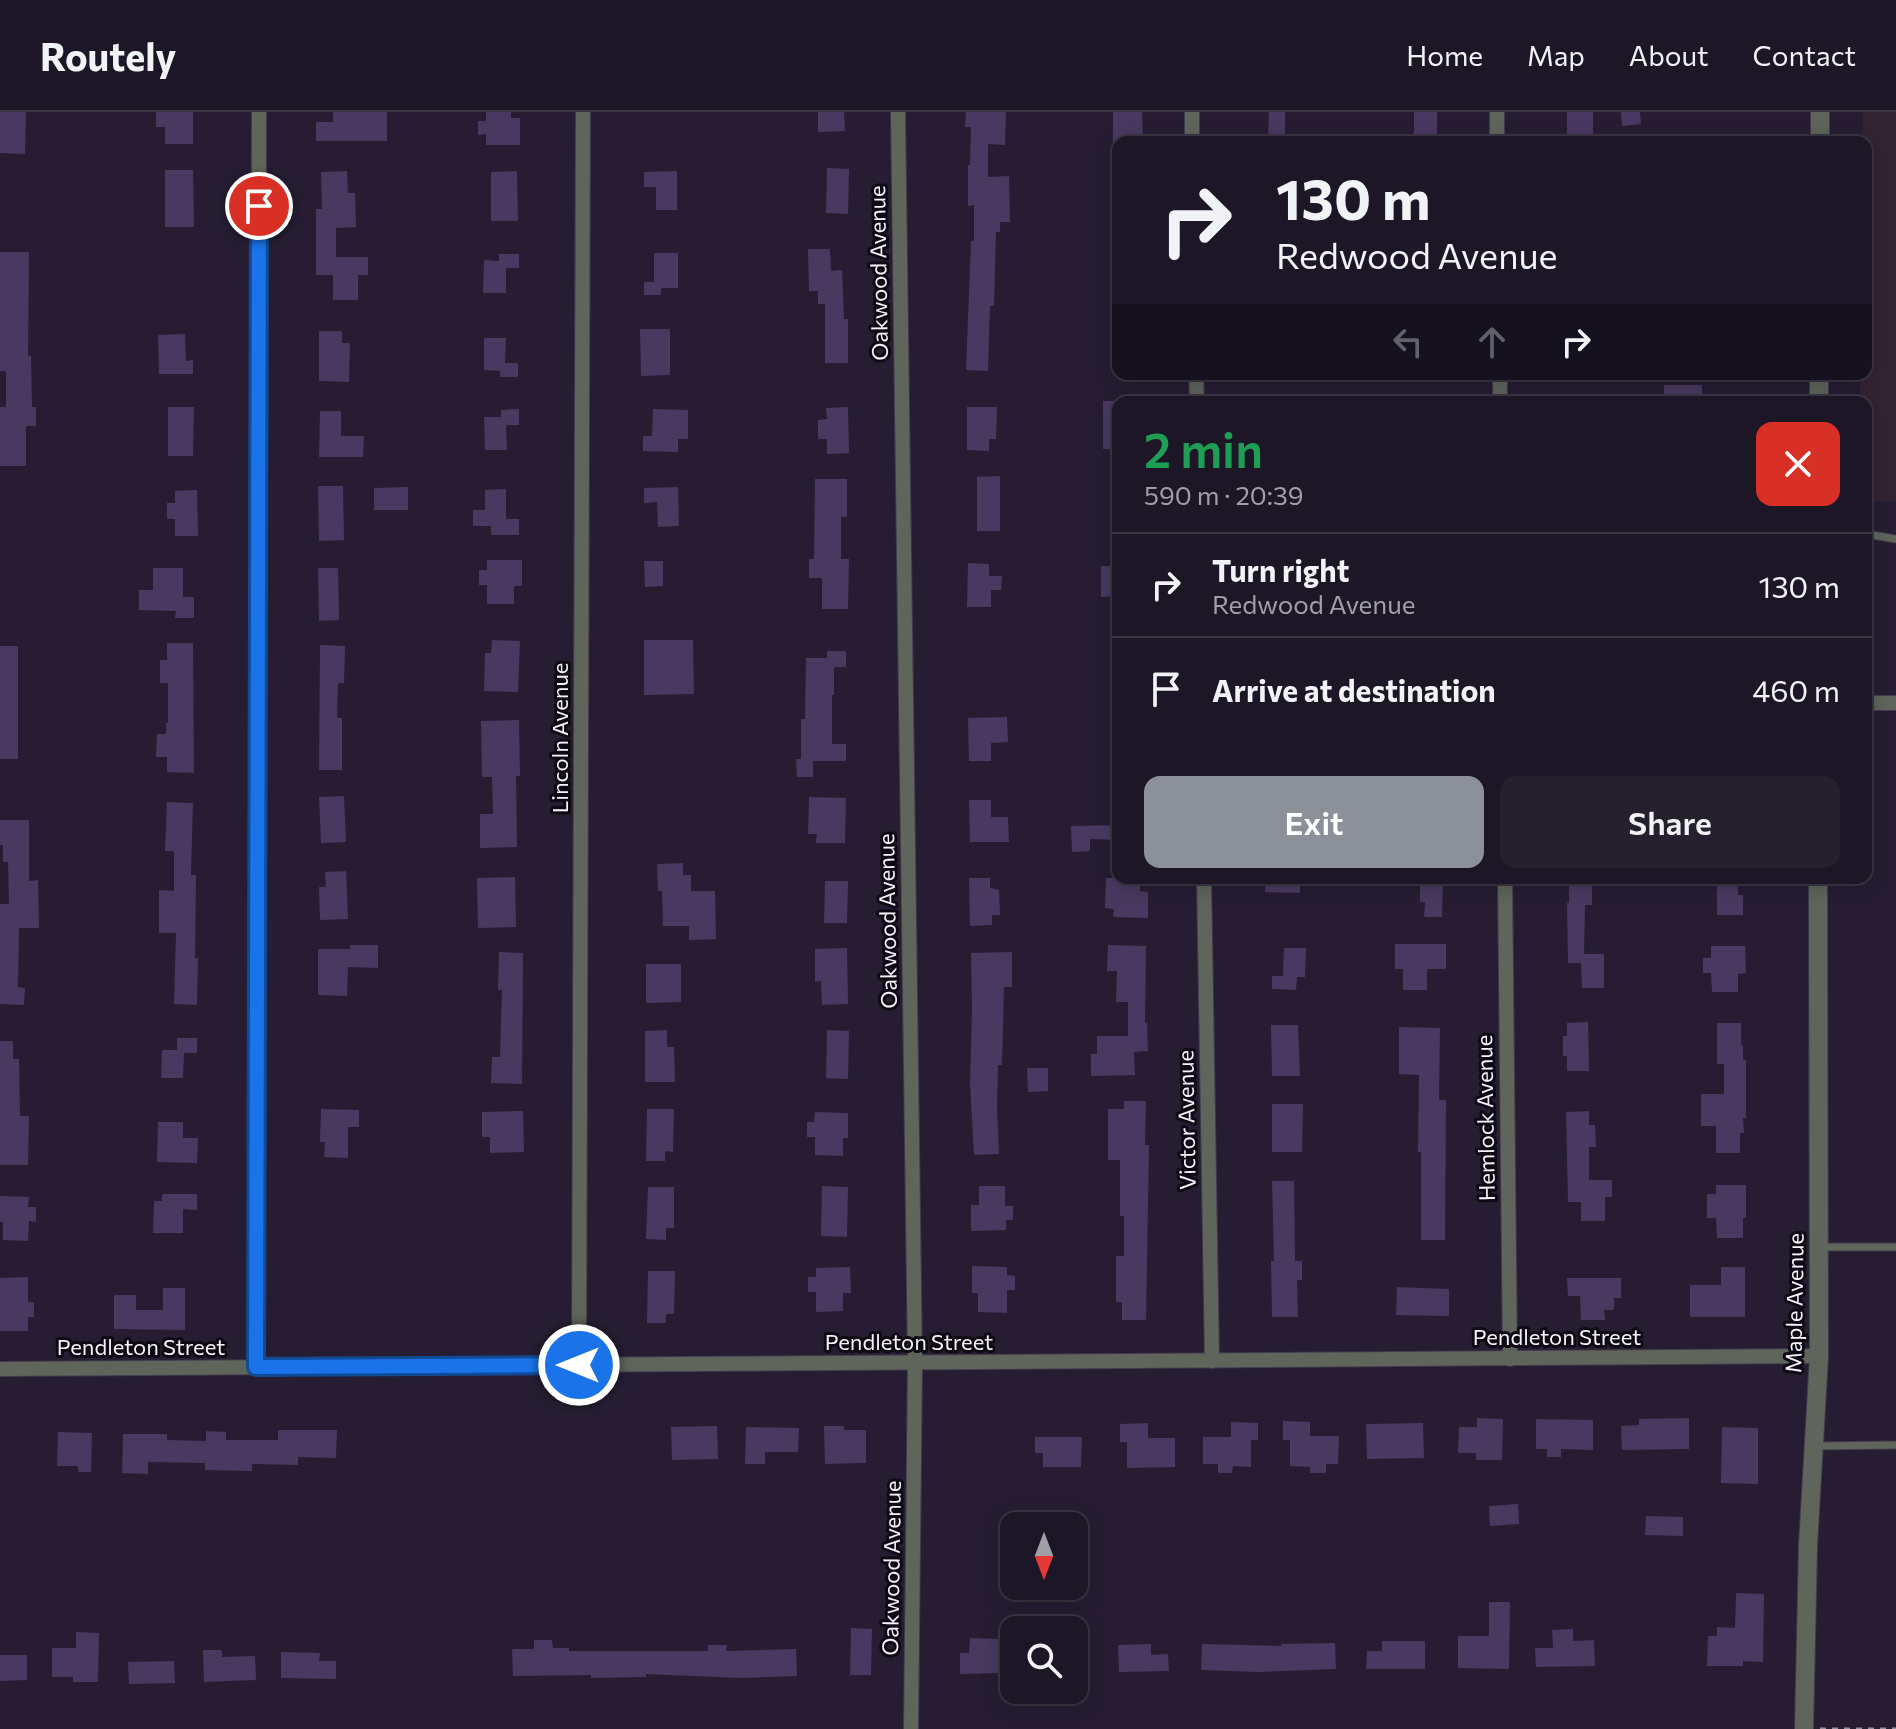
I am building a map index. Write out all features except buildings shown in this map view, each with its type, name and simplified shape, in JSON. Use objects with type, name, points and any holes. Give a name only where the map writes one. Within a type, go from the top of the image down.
[{"type":"street","points":[[256,1367],[259,112]]},
{"type":"street","name":"Lincoln Avenue","points":[[579,1365],[583,112]]},
{"type":"street","name":"Oakwood Avenue","points":[[898,112],[915,1363],[911,1729]]},
{"type":"street","points":[[1192,112],[1192,136]]},
{"type":"street","points":[[1497,112],[1497,136]]},
{"type":"street","points":[[1820,112],[1820,136]]},
{"type":"street","points":[[1872,703],[1896,703]]},
{"type":"street","name":"Victor Avenue","points":[[1204,884],[1212,1361]]},
{"type":"street","name":"Hemlock Avenue","points":[[1505,884],[1510,1359]]},
{"type":"street","name":"Maple Avenue","points":[[1804,1729],[1808,1546],[1819,1356],[1818,884]]},
{"type":"street","name":"Pendleton Street","points":[[0,1369],[1819,1356]]},
{"type":"street","points":[[1796,1729],[1804,1729]]},
{"type":"lane","points":[[1872,535],[1896,539]]},
{"type":"lane","points":[[1819,1247],[1896,1247]]},
{"type":"lane","points":[[1814,1446],[1896,1445]]},
{"type":"path","points":[[1804,1729],[1896,1729]]},
{"type":"shaded area","points":[[1863,112],[1896,112],[1896,501],[1872,501],[1872,396],[1860,396],[1860,380],[1872,380],[1872,136],[1862,136]]},
{"type":"route","points":[[259,206],[256,1367],[579,1365]]}]
